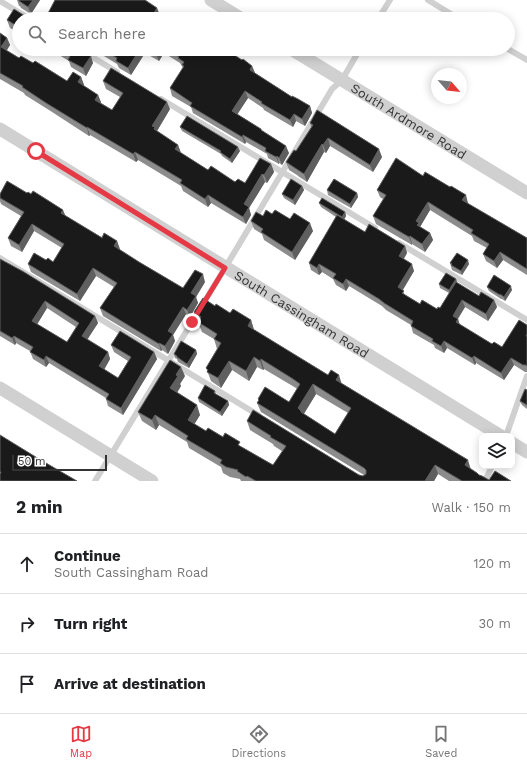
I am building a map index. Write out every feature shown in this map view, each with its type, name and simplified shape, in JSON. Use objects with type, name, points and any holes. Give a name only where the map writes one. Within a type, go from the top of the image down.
[{"type":"street","points":[[211,0],[231,12]]},
{"type":"street","name":"South Ardmore Road","points":[[303,56],[527,193]]},
{"type":"street","name":"South Cassingham Road","points":[[0,130],[496,433]]},
{"type":"street","points":[[0,388],[152,481]]},
{"type":"street","points":[[515,445],[527,452]]},
{"type":"lane","points":[[382,12],[390,0]]},
{"type":"lane","points":[[428,0],[448,12]]},
{"type":"lane","points":[[0,1],[18,12]]},
{"type":"lane","points":[[515,53],[527,60]]},
{"type":"lane","points":[[90,56],[120,74]]},
{"type":"lane","points":[[95,481],[332,89],[342,80],[356,56]]},
{"type":"lane","points":[[152,93],[378,230]]},
{"type":"lane","points":[[392,238],[527,320]]},
{"type":"lane","points":[[0,258],[263,419]]},
{"type":"lane","points":[[507,433],[527,376]]},
{"type":"lane","points":[[485,481],[491,469]]},
{"type":"building","points":[[19,0],[33,0],[28,7]]},
{"type":"building","points":[[55,0],[145,0],[157,8],[155,12],[49,12]]},
{"type":"building","points":[[12,12],[12,23],[7,20]]},
{"type":"building","points":[[0,33],[7,38],[1,47],[12,54],[12,56],[19,58],[21,56],[33,63],[35,61],[67,81],[73,72],[81,77],[78,82],[98,95],[95,100],[112,110],[123,93],[103,81],[111,68],[167,102],[152,126],[155,127],[154,129],[178,145],[175,149],[208,170],[211,166],[235,182],[238,179],[245,183],[260,158],[271,164],[264,175],[262,174],[244,204],[249,207],[243,217],[208,195],[205,199],[180,183],[182,180],[135,152],[133,154],[87,128],[46,103],[22,87],[23,86],[0,73]]},
{"type":"building","points":[[70,56],[91,56],[83,68],[68,60]]},
{"type":"building","points":[[114,56],[136,56],[128,68],[116,61],[117,58]]},
{"type":"building","points":[[177,56],[236,56],[242,60],[243,59],[252,66],[250,70],[292,97],[310,106],[302,119],[294,114],[290,120],[261,103],[262,102],[245,91],[232,111],[286,146],[279,158],[265,151],[266,148],[243,135],[242,137],[190,106],[192,103],[170,88],[184,66],[182,65],[184,62],[178,58],[179,57]]},
{"type":"building","points":[[317,110],[379,149],[370,165],[328,138],[323,145],[322,144],[304,174],[286,162],[294,150],[296,151],[313,125],[310,123]]},
{"type":"building","points":[[187,116],[238,147],[230,159],[220,152],[221,151],[180,127]]},
{"type":"building","points":[[396,158],[423,176],[425,172],[466,195],[462,200],[527,238],[527,269],[500,252],[494,261],[483,254],[489,244],[471,233],[473,230],[428,202],[416,221],[419,223],[417,225],[430,233],[422,244],[373,216],[386,195],[377,190]]},
{"type":"building","points":[[291,179],[302,186],[293,200],[282,194]]},
{"type":"building","points":[[334,179],[357,193],[350,204],[327,190]]},
{"type":"building","points":[[7,181],[27,193],[28,192],[31,194],[33,191],[63,210],[61,213],[102,238],[104,233],[117,241],[114,246],[183,288],[195,270],[203,274],[191,293],[196,296],[187,310],[183,307],[168,331],[173,334],[165,346],[159,344],[100,308],[117,283],[93,268],[77,294],[28,264],[34,253],[46,260],[48,258],[53,262],[64,244],[32,224],[19,245],[8,238],[24,212],[0,198],[0,194]]},
{"type":"building","points":[[322,198],[345,212],[342,217],[319,203]]},
{"type":"building","points":[[266,210],[272,214],[275,210],[290,219],[294,213],[310,223],[292,252],[261,232],[263,229],[251,221],[256,212],[263,216]]},
{"type":"building","points":[[337,215],[365,232],[369,224],[405,246],[399,256],[412,264],[398,287],[404,291],[402,293],[420,304],[422,300],[437,309],[438,307],[440,308],[456,282],[479,296],[481,292],[494,300],[486,314],[462,300],[453,316],[458,319],[456,322],[492,344],[494,342],[502,347],[519,320],[527,325],[527,366],[511,358],[501,373],[474,356],[472,358],[444,341],[441,346],[432,341],[433,339],[411,326],[413,321],[379,299],[346,279],[343,284],[333,278],[336,274],[319,264],[317,268],[309,263]]},
{"type":"building","points":[[457,253],[468,260],[461,271],[450,263]]},
{"type":"building","points":[[0,259],[24,272],[95,316],[82,336],[108,352],[99,366],[118,378],[131,357],[111,345],[120,331],[154,352],[121,408],[106,399],[109,394],[46,356],[44,360],[30,352],[33,347],[14,336],[12,338],[0,331]],"holes":[[[45,301],[79,323],[67,342],[32,321]]]},
{"type":"building","points":[[446,273],[456,279],[449,290],[439,284]]},
{"type":"building","points":[[494,275],[511,286],[504,297],[487,287]]},
{"type":"building","points":[[203,298],[230,313],[233,309],[251,320],[248,326],[328,375],[331,370],[339,375],[336,380],[468,460],[465,465],[479,475],[489,480],[495,471],[511,481],[462,481],[435,465],[425,481],[256,481],[247,476],[246,477],[237,471],[238,470],[226,467],[220,463],[222,460],[186,439],[188,436],[155,415],[152,420],[138,412],[170,360],[181,367],[176,375],[178,376],[170,388],[197,405],[188,420],[206,431],[208,428],[223,437],[225,433],[240,442],[238,445],[273,465],[286,446],[247,421],[253,410],[359,475],[363,476],[366,474],[366,470],[364,468],[257,403],[265,387],[289,402],[300,384],[293,379],[261,359],[260,361],[254,357],[246,371],[229,361],[218,378],[207,372],[208,370],[206,368],[221,343],[214,339],[217,334],[198,322],[201,317],[194,312]],"holes":[[[313,384],[351,408],[335,434],[301,412],[298,408]]]},
{"type":"building","points":[[181,341],[196,350],[187,364],[174,354]]},
{"type":"building","points":[[205,385],[215,391],[214,393],[228,401],[220,412],[198,398]]},
{"type":"building","points":[[525,389],[527,390],[527,405],[520,401]]},
{"type":"building","points":[[0,435],[39,459],[77,481],[0,481]]},
{"type":"route","points":[[36,151],[225,268],[192,322]]}]
